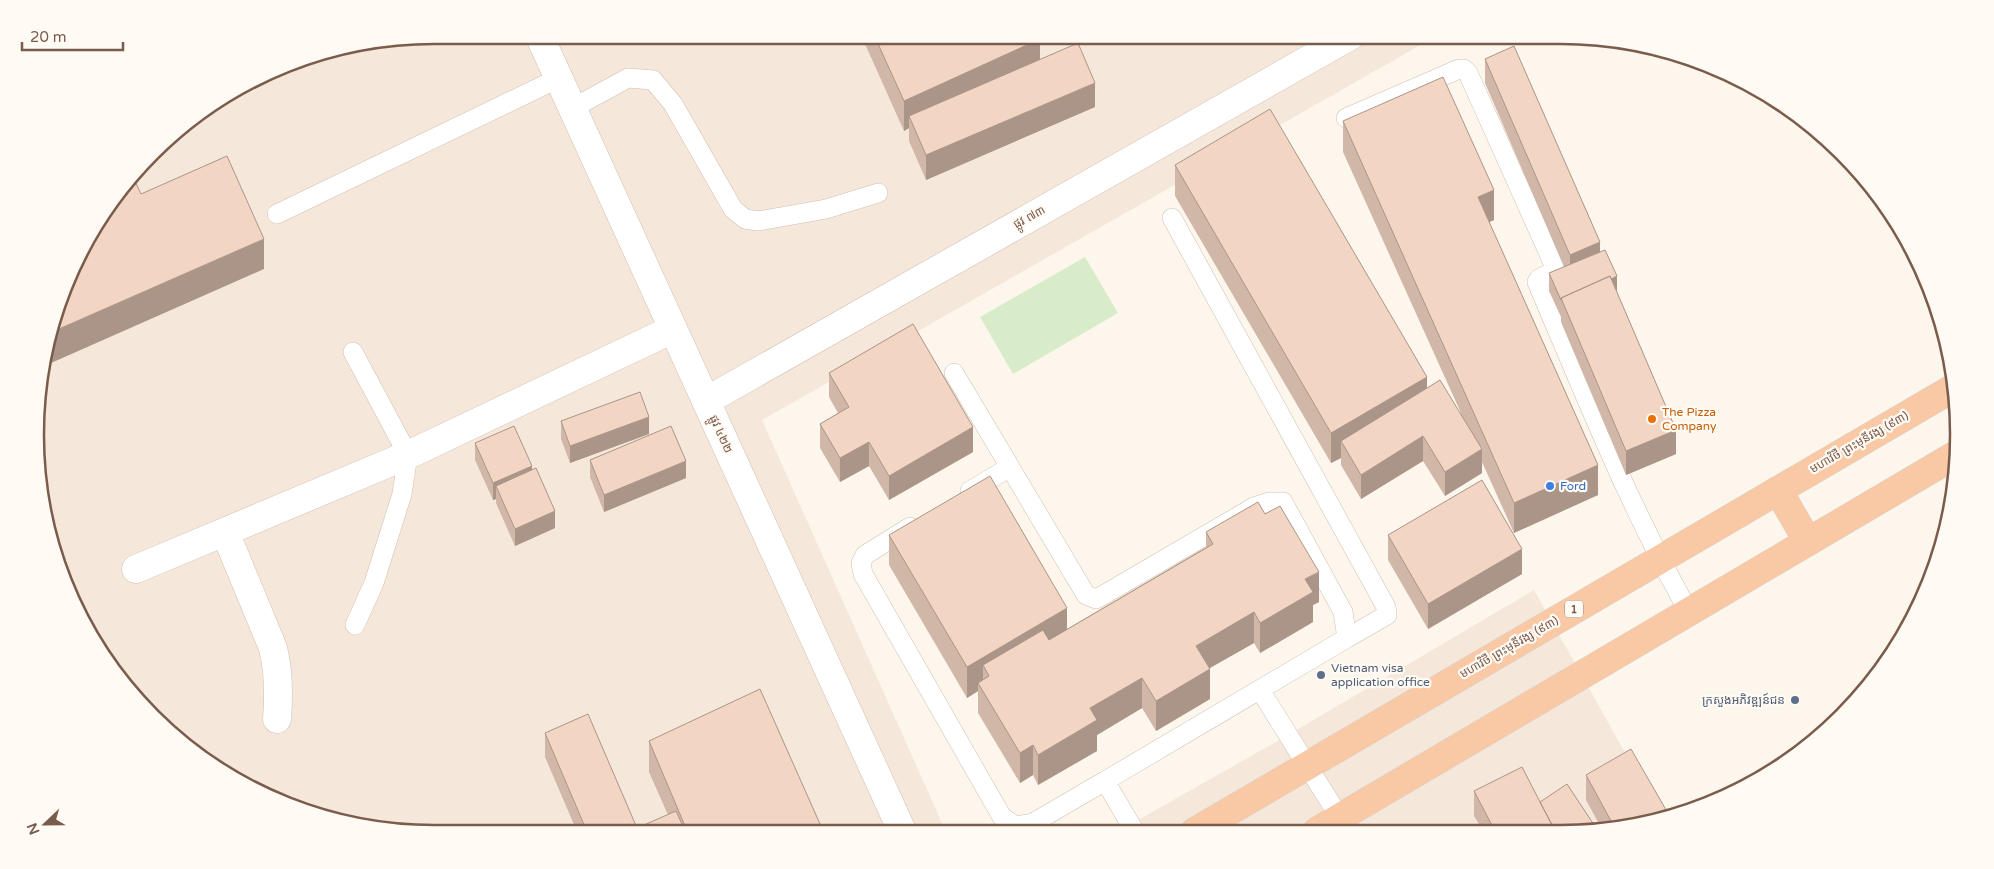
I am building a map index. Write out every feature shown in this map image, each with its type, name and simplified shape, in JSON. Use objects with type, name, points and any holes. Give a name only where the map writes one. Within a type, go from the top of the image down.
[{"type":"highway","name":"មហាវិថី ព្រះមុនីវង្ស (៩៣)","points":[[1206,825],[1948,391]]},
{"type":"highway","points":[[1328,825],[1949,459]]},
{"type":"highway","points":[[1778,490],[1808,542]]},
{"type":"street","name":"ផ្លូវ ៤២២","points":[[543,44],[898,825]]},
{"type":"street","name":"ផ្លូវ ៧៣","points":[[706,401],[1336,44]]},
{"type":"street","points":[[136,569],[408,455],[673,330]]},
{"type":"street","points":[[225,532],[274,648],[278,666],[277,719]]},
{"type":"lane","points":[[1346,118],[1459,69],[1464,69],[1468,73],[1554,265],[1554,272],[1539,279],[1537,282],[1539,287],[1625,489],[1659,560],[1689,612]]},
{"type":"lane","points":[[277,214],[559,78]]},
{"type":"lane","points":[[573,108],[628,78],[653,80],[673,104],[733,209],[745,219],[758,221],[826,209],[878,193]]},
{"type":"lane","points":[[1021,825],[1032,823],[1387,615],[1380,593],[1172,218]]},
{"type":"lane","points":[[353,352],[408,455],[402,494],[374,583],[355,625]]},
{"type":"lane","points":[[954,372],[1086,595],[1096,599],[1254,507],[1269,502],[1283,502],[1343,612],[1347,638]]},
{"type":"lane","points":[[958,498],[1010,467]]},
{"type":"lane","points":[[924,519],[865,555],[861,563],[863,574],[1002,818],[1014,825]]},
{"type":"lane","points":[[1260,690],[1308,765],[1328,825]]},
{"type":"lane","points":[[1105,781],[1131,825]]},
{"type":"shaded area","points":[[434,44],[1422,44],[762,420],[943,825],[409,824],[358,818],[309,805],[285,796],[239,773],[197,745],[158,711],[124,672],[110,652],[84,607],[64,560],[51,511],[47,486],[44,434],[47,383],[51,358],[64,309],[73,285],[96,239],[124,197],[158,158],[197,124],[217,110],[239,96],[285,73],[333,57],[383,47]]},
{"type":"shaded area","points":[[1534,590],[1659,813],[1611,822],[1560,825],[1129,825],[1288,735]]},
{"type":"green space","points":[[1085,257],[1118,313],[1013,374],[980,317]]},
{"type":"building","points":[[878,44],[1029,44],[904,101]]},
{"type":"building","points":[[1076,44],[1078,44],[1095,83],[926,155],[909,116]]},
{"type":"building","points":[[1514,46],[1600,242],[1570,255],[1485,59]]},
{"type":"building","points":[[1443,77],[1494,190],[1478,197],[1598,465],[1514,503],[1343,121]]},
{"type":"building","points":[[1270,109],[1427,377],[1331,433],[1175,165]]},
{"type":"building","points":[[227,156],[264,239],[58,329],[73,285],[96,239],[124,197],[136,183],[141,194]]},
{"type":"building","points":[[1605,250],[1617,276],[1611,279],[1610,276],[1561,298],[1561,300],[1549,273]]},
{"type":"building","points":[[1610,276],[1676,430],[1626,451],[1561,298]]},
{"type":"building","points":[[913,324],[973,427],[889,476],[869,442],[840,458],[820,424],[849,407],[829,373]]},
{"type":"building","points":[[1440,380],[1482,449],[1445,472],[1423,436],[1361,475],[1341,441]]},
{"type":"building","points":[[640,392],[649,417],[570,446],[561,421]]},
{"type":"building","points":[[514,426],[532,466],[493,483],[475,443]]},
{"type":"building","points":[[671,426],[686,461],[604,495],[590,460]]},
{"type":"building","points":[[536,468],[555,511],[515,529],[496,486]]},
{"type":"building","points":[[990,476],[1067,608],[967,667],[889,535]]},
{"type":"building","points":[[1482,480],[1522,549],[1428,604],[1388,535]]},
{"type":"building","points":[[1258,502],[1265,514],[1280,506],[1319,572],[1305,579],[1313,592],[1260,623],[1254,612],[1196,646],[1210,669],[1156,701],[1142,678],[1090,708],[1097,720],[1038,755],[1033,745],[1020,753],[978,683],[989,676],[983,665],[1043,630],[1049,640],[1213,544],[1206,532]]},
{"type":"building","points":[[760,689],[820,825],[685,825],[649,741]]},
{"type":"building","points":[[588,714],[636,825],[584,825],[545,733]]},
{"type":"building","points":[[1631,749],[1666,810],[1612,822],[1586,775]]},
{"type":"building","points":[[1522,767],[1552,825],[1492,825],[1474,791]]},
{"type":"building","points":[[1567,784],[1593,823],[1552,825],[1540,802]]},
{"type":"building","points":[[676,811],[682,825],[644,825]]},
{"type":"place","name":"The Pizza Company","points":[[1652,419]]},
{"type":"place","name":"Ford","points":[[1550,486]]},
{"type":"place","name":"Vietnam visa application office","points":[[1321,675]]},
{"type":"place","name":"ក្រសួងអភិវឌ្ឍន៍ជន","points":[[1795,700]]}]
